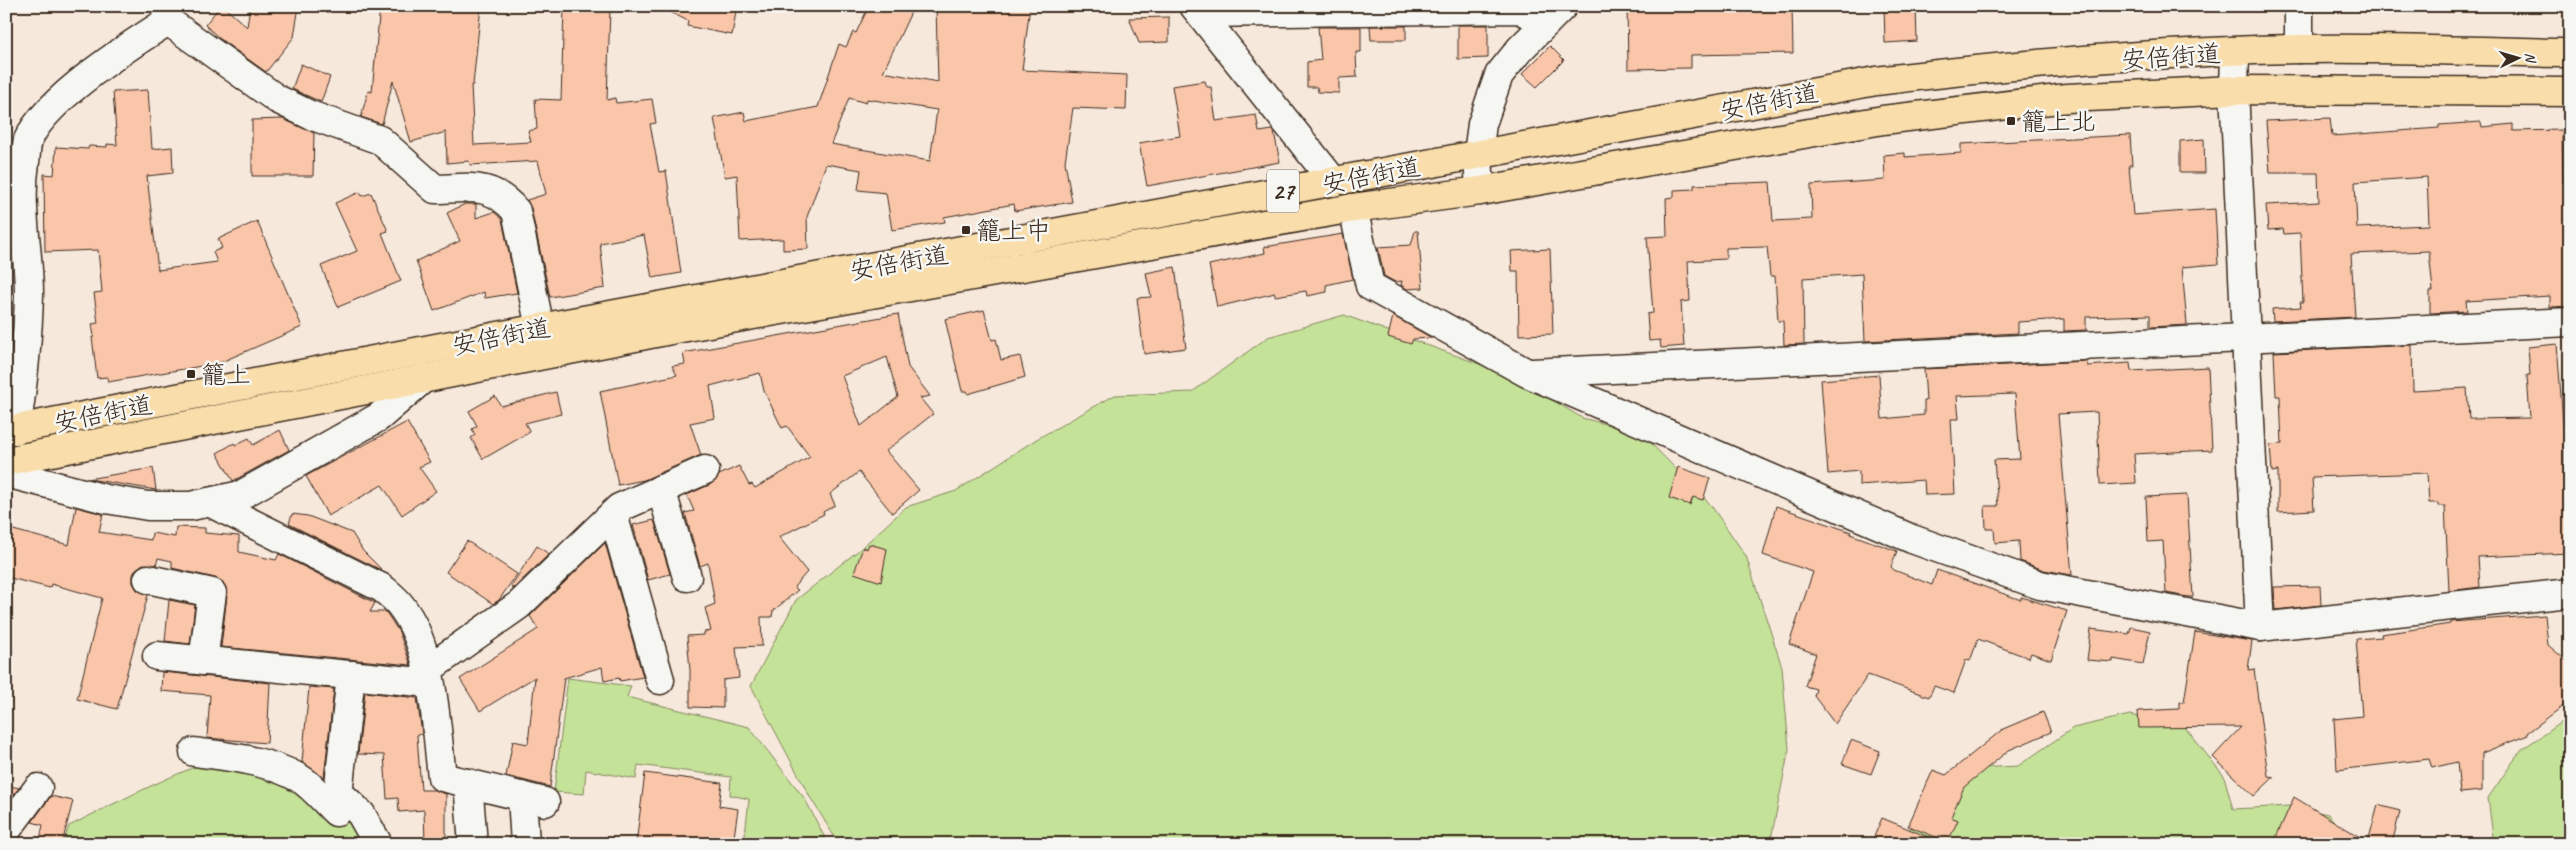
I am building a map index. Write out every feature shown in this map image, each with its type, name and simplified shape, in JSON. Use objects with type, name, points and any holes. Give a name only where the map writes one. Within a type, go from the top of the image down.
[{"type":"main road","name":"安倍街道","points":[[11,431],[540,328],[1876,81],[1979,68],[2299,49],[2570,53]]},
{"type":"main road","name":"安倍街道","points":[[6,460],[681,328],[1353,208],[1480,191],[1883,120],[2067,98],[2234,90],[2570,92]]},
{"type":"street","points":[[2299,6],[2299,49]]},
{"type":"street","points":[[1197,10],[1520,9],[1555,15]]},
{"type":"street","points":[[1197,10],[1334,182]]},
{"type":"street","points":[[11,431],[27,330],[29,292],[22,219],[22,180],[28,140],[47,113],[79,84],[167,13],[277,99],[310,115],[380,140],[435,189],[486,188],[505,198],[516,211],[540,328]]},
{"type":"street","points":[[1480,191],[1478,154],[1482,124],[1499,75],[1520,49],[1555,15]]},
{"type":"street","points":[[2235,52],[2234,90],[2260,627]]},
{"type":"street","points":[[1353,208],[1370,286],[1526,373],[1912,539],[2040,586],[2260,627],[2570,593]]},
{"type":"street","points":[[1526,373],[2570,322]]},
{"type":"street","points":[[6,473],[106,499],[148,506],[191,506],[241,495],[379,417],[424,378]]},
{"type":"street","points":[[157,656],[351,675],[429,677],[520,605],[619,508],[705,470]]},
{"type":"street","points":[[661,489],[686,577]]},
{"type":"street","points":[[209,502],[382,588],[402,606],[416,634],[429,677],[442,777],[533,799],[525,844]]},
{"type":"street","points":[[612,514],[660,680]]},
{"type":"street","points":[[148,579],[212,593],[203,661]]},
{"type":"street","points":[[194,752],[242,758],[280,769],[301,779],[336,812],[351,675]]},
{"type":"street","points":[[468,783],[473,844]]},
{"type":"street","points":[[6,831],[38,788]]},
{"type":"street","points":[[338,792],[361,814],[378,844]]},
{"type":"green space","points":[[1344,315],[1515,377],[1582,418],[1641,433],[1710,504],[1746,556],[1782,667],[1789,749],[1770,844],[839,844],[810,797],[751,686],[796,600],[859,550],[906,507],[956,491],[1035,440],[1115,395],[1192,392],[1268,337]]},
{"type":"green space","points":[[568,678],[631,686],[627,697],[749,727],[805,799],[828,844],[744,844],[749,799],[730,795],[731,777],[638,765],[636,779],[586,770],[584,794],[554,792]]},
{"type":"green space","points":[[2130,715],[2183,725],[2224,776],[2233,809],[2290,806],[2328,814],[2347,838],[2348,844],[1893,844],[1977,768],[2018,766],[2073,728]]},
{"type":"green space","points":[[2570,716],[2570,844],[2494,844],[2488,798],[2521,750]]},
{"type":"green space","points":[[240,750],[384,844],[63,844],[69,826],[174,775]]},
{"type":"building","points":[[220,6],[223,6],[247,27],[250,6],[299,6],[294,37],[266,72],[220,39],[205,25]]},
{"type":"building","points":[[380,6],[481,6],[473,85],[471,85],[474,145],[531,142],[528,131],[537,129],[535,99],[561,100],[564,8],[610,9],[607,100],[615,98],[616,103],[652,99],[656,123],[650,124],[659,172],[666,171],[681,273],[652,278],[644,235],[600,243],[605,288],[550,297],[531,208],[527,200],[546,194],[538,161],[470,165],[469,161],[447,163],[446,132],[411,142],[393,81],[382,124],[361,117],[368,91],[372,92]]},
{"type":"building","points":[[658,6],[737,6],[732,35],[687,26],[688,21]]},
{"type":"building","points":[[869,6],[914,6],[883,72],[938,82],[936,6],[1030,6],[1022,70],[1127,75],[1126,110],[1073,108],[1065,162],[1072,202],[1015,211],[1014,204],[944,217],[945,222],[892,230],[886,193],[858,190],[861,170],[826,164],[807,217],[808,249],[783,250],[783,239],[740,241],[737,175],[725,177],[714,118],[744,112],[746,121],[818,107],[839,44],[846,47],[853,32],[856,33]],"holes":[[[849,98],[866,103],[867,99],[937,110],[930,161],[831,144]]]},
{"type":"building","points":[[1627,6],[1792,6],[1793,53],[1691,55],[1691,68],[1628,69]]},
{"type":"building","points":[[1884,6],[1916,6],[1917,41],[1885,43]]},
{"type":"building","points":[[1169,17],[1169,42],[1139,43],[1129,18]]},
{"type":"building","points":[[1458,25],[1488,25],[1488,58],[1458,59]]},
{"type":"building","points":[[1370,26],[1406,26],[1406,40],[1371,40]]},
{"type":"building","points":[[1318,27],[1361,27],[1361,52],[1356,52],[1357,77],[1339,78],[1339,93],[1318,92],[1317,87],[1307,87],[1307,62],[1321,60]]},
{"type":"building","points":[[1550,46],[1564,60],[1537,87],[1522,74]]},
{"type":"building","points":[[301,64],[330,77],[321,102],[292,89]]},
{"type":"building","points":[[1205,81],[1207,87],[1211,87],[1216,121],[1256,115],[1259,132],[1273,130],[1280,162],[1147,186],[1139,143],[1180,136],[1172,86]]},
{"type":"building","points":[[148,90],[152,149],[172,147],[173,173],[147,176],[158,270],[217,262],[213,252],[222,248],[218,239],[257,221],[302,327],[219,363],[108,382],[107,377],[97,378],[92,337],[94,337],[92,324],[98,323],[94,293],[102,292],[98,250],[45,252],[44,174],[54,175],[56,147],[88,149],[89,146],[107,147],[107,144],[117,145],[113,92]]},
{"type":"building","points":[[2330,118],[2332,136],[2439,128],[2439,125],[2481,122],[2482,127],[2513,124],[2513,131],[2562,130],[2563,183],[2570,182],[2570,215],[2566,215],[2570,306],[2550,307],[2550,296],[2466,301],[2467,311],[2430,313],[2430,291],[2433,291],[2429,251],[2351,254],[2355,317],[2273,321],[2272,309],[2301,307],[2300,302],[2303,302],[2300,233],[2284,234],[2283,229],[2268,230],[2266,205],[2319,202],[2318,173],[2270,173],[2266,121]],"holes":[[[2427,177],[2429,225],[2357,228],[2355,182]]]},
{"type":"building","points":[[283,119],[314,133],[313,176],[252,176],[252,120]]},
{"type":"building","points":[[2130,135],[2132,165],[2129,165],[2133,215],[2215,209],[2218,264],[2182,267],[2187,325],[2150,327],[2150,315],[2086,317],[2086,330],[2064,331],[2064,319],[2018,322],[2018,333],[1865,341],[1862,274],[1803,278],[1804,344],[1784,345],[1783,321],[1778,321],[1775,276],[1770,276],[1767,247],[1726,248],[1726,259],[1688,261],[1690,301],[1681,302],[1684,346],[1661,348],[1660,340],[1649,341],[1647,314],[1653,313],[1647,237],[1667,236],[1666,198],[1674,197],[1674,190],[1694,189],[1694,185],[1770,182],[1773,221],[1812,219],[1811,185],[1885,180],[1884,155],[1905,153],[1905,157],[1961,153],[1961,144]]},
{"type":"building","points":[[2204,139],[2205,173],[2180,173],[2180,141]]},
{"type":"building","points":[[360,192],[362,196],[371,193],[388,231],[382,233],[401,281],[338,307],[321,266],[357,251],[335,203]]},
{"type":"building","points":[[465,204],[476,204],[476,218],[494,212],[502,219],[517,293],[485,298],[484,292],[434,311],[416,261],[460,241],[447,213]]},
{"type":"building","points":[[1415,231],[1418,231],[1423,288],[1407,289],[1401,285],[1402,281],[1395,282],[1384,276],[1378,247],[1411,245]]},
{"type":"building","points":[[1343,234],[1353,279],[1326,285],[1327,292],[1307,296],[1306,291],[1275,296],[1275,293],[1217,307],[1209,265],[1265,253],[1264,247]]},
{"type":"building","points":[[1550,249],[1553,334],[1519,335],[1518,271],[1512,271],[1511,251]]},
{"type":"building","points":[[1175,267],[1186,348],[1144,354],[1137,298],[1151,297],[1146,273]]},
{"type":"building","points":[[984,310],[992,340],[996,339],[1001,360],[1020,356],[1025,377],[968,394],[967,391],[962,391],[945,319]]},
{"type":"building","points":[[898,314],[908,367],[930,396],[920,398],[933,414],[886,451],[919,490],[892,513],[859,472],[830,494],[835,505],[823,512],[824,514],[779,537],[807,572],[794,587],[798,590],[773,611],[772,617],[761,617],[762,646],[736,647],[739,678],[723,680],[723,708],[690,707],[690,670],[687,636],[704,635],[704,632],[711,631],[705,608],[715,604],[708,563],[700,566],[685,513],[694,511],[687,495],[711,484],[719,475],[739,466],[749,485],[752,484],[755,488],[810,457],[787,426],[782,428],[764,391],[760,373],[710,386],[715,418],[690,423],[701,455],[644,480],[618,485],[600,391],[677,375],[672,366],[685,364],[683,353]],"holes":[[[887,357],[898,397],[861,426],[842,376]]]},
{"type":"building","points":[[1393,316],[1432,338],[1413,339],[1411,344],[1388,337]]},
{"type":"building","points":[[2557,344],[2564,436],[2565,478],[2570,477],[2570,553],[2478,557],[2480,587],[2449,591],[2445,506],[2438,506],[2438,503],[2429,503],[2427,473],[2312,477],[2314,510],[2278,512],[2278,471],[2272,472],[2270,445],[2282,444],[2280,396],[2276,396],[2274,352],[2412,345],[2413,391],[2467,388],[2469,419],[2530,418],[2527,375],[2530,375],[2528,347]]},
{"type":"building","points":[[2087,361],[2087,366],[2130,363],[2131,371],[2208,367],[2212,450],[2134,454],[2136,483],[2100,485],[2097,412],[2058,414],[2072,575],[2044,570],[2020,561],[2019,541],[1995,543],[1994,529],[1986,529],[1985,506],[1998,506],[1994,460],[2020,459],[2015,394],[1957,396],[1959,419],[1951,419],[1955,494],[1925,495],[1924,480],[1859,485],[1859,471],[1828,474],[1821,380],[1879,375],[1882,419],[1924,415],[1924,401],[1926,401],[1924,369]]},
{"type":"building","points":[[556,392],[561,414],[525,423],[530,432],[483,459],[471,438],[475,435],[472,429],[477,426],[469,411],[495,396],[501,406]]},
{"type":"building","points":[[407,422],[430,462],[419,467],[436,491],[402,515],[382,485],[328,516],[306,476]]},
{"type":"building","points":[[280,430],[289,450],[233,481],[217,453],[234,443],[235,445],[249,438],[253,445]]},
{"type":"building","points":[[1678,467],[1710,478],[1703,500],[1693,497],[1690,505],[1669,498]]},
{"type":"building","points":[[153,468],[156,490],[89,479],[93,478]]},
{"type":"building","points":[[2187,495],[2193,597],[2166,593],[2163,541],[2148,542],[2146,497]]},
{"type":"building","points":[[1776,506],[1851,532],[1850,534],[1897,551],[1891,567],[1894,570],[1932,585],[1937,570],[2021,600],[2021,597],[2067,611],[2051,660],[2031,653],[2029,658],[1978,639],[1970,661],[1966,660],[1954,693],[1934,686],[1929,697],[1868,675],[1835,724],[1814,696],[1816,689],[1805,686],[1816,654],[1789,644],[1813,572],[1763,555]]},
{"type":"building","points":[[76,507],[103,514],[99,532],[151,540],[152,533],[175,537],[176,527],[205,528],[205,533],[239,536],[239,552],[276,560],[279,554],[375,603],[370,612],[386,612],[399,632],[411,665],[221,647],[227,595],[223,582],[215,578],[172,568],[172,561],[158,558],[156,565],[143,564],[136,569],[133,575],[133,583],[137,590],[148,595],[117,709],[77,699],[102,598],[51,584],[50,588],[6,577],[6,528],[69,545]]},
{"type":"building","points":[[292,514],[308,516],[352,533],[363,551],[383,571],[289,524]]},
{"type":"building","points":[[654,520],[670,574],[648,580],[633,525]]},
{"type":"building","points":[[467,541],[517,574],[499,600],[493,604],[446,572]]},
{"type":"building","points":[[605,543],[643,677],[620,681],[619,678],[604,681],[602,667],[564,678],[550,787],[506,776],[513,741],[528,744],[535,677],[480,711],[460,679],[538,629],[530,616]]},
{"type":"building","points":[[869,544],[887,549],[881,582],[854,573],[863,547],[867,549]]},
{"type":"building","points":[[537,546],[549,554],[513,589],[511,586]]},
{"type":"building","points":[[2320,586],[2321,605],[2275,610],[2274,587]]},
{"type":"building","points":[[169,600],[195,605],[190,644],[165,641]]},
{"type":"building","points":[[2545,615],[2548,645],[2570,664],[2570,701],[2527,733],[2528,735],[2482,753],[2482,791],[2460,793],[2457,762],[2432,768],[2429,759],[2337,770],[2334,719],[2362,716],[2356,639],[2382,637],[2381,634],[2451,624],[2451,622]]},
{"type":"building","points":[[2131,627],[2150,631],[2143,664],[2113,659],[2113,662],[2087,660],[2091,629],[2129,634]]},
{"type":"building","points":[[2195,632],[2252,641],[2248,670],[2254,669],[2268,776],[2274,777],[2254,796],[2213,757],[2241,727],[2139,728],[2138,711],[2179,709],[2179,702],[2184,702]]},
{"type":"building","points":[[162,672],[270,683],[267,743],[207,738],[210,695],[161,691]]},
{"type":"building","points":[[309,687],[334,689],[324,778],[302,762]]},
{"type":"building","points":[[365,692],[417,698],[422,734],[417,735],[421,790],[434,790],[446,794],[446,843],[425,843],[424,810],[399,812],[398,798],[387,799],[384,755],[358,754]]},
{"type":"building","points":[[2043,712],[2051,732],[2009,750],[1964,787],[1951,817],[1958,820],[1948,842],[1908,826],[1933,770],[1946,775],[2003,729]]},
{"type":"building","points":[[1851,740],[1880,751],[1871,774],[1842,764]]},
{"type":"building","points":[[645,773],[722,783],[719,806],[738,809],[733,844],[636,844]]},
{"type":"building","points":[[6,785],[19,788],[6,804]]},
{"type":"building","points":[[51,796],[73,801],[62,844],[39,844],[43,825],[32,822]]},
{"type":"building","points":[[2294,797],[2368,842],[2378,805],[2400,811],[2392,844],[2273,844]]},
{"type":"building","points":[[1882,818],[1943,844],[1884,844],[1873,839]]},
{"type":"place","name":"籠上北","points":[[2011,121]]},
{"type":"place","name":"籠上中","points":[[966,230]]},
{"type":"place","name":"籠上","points":[[191,374]]}]
